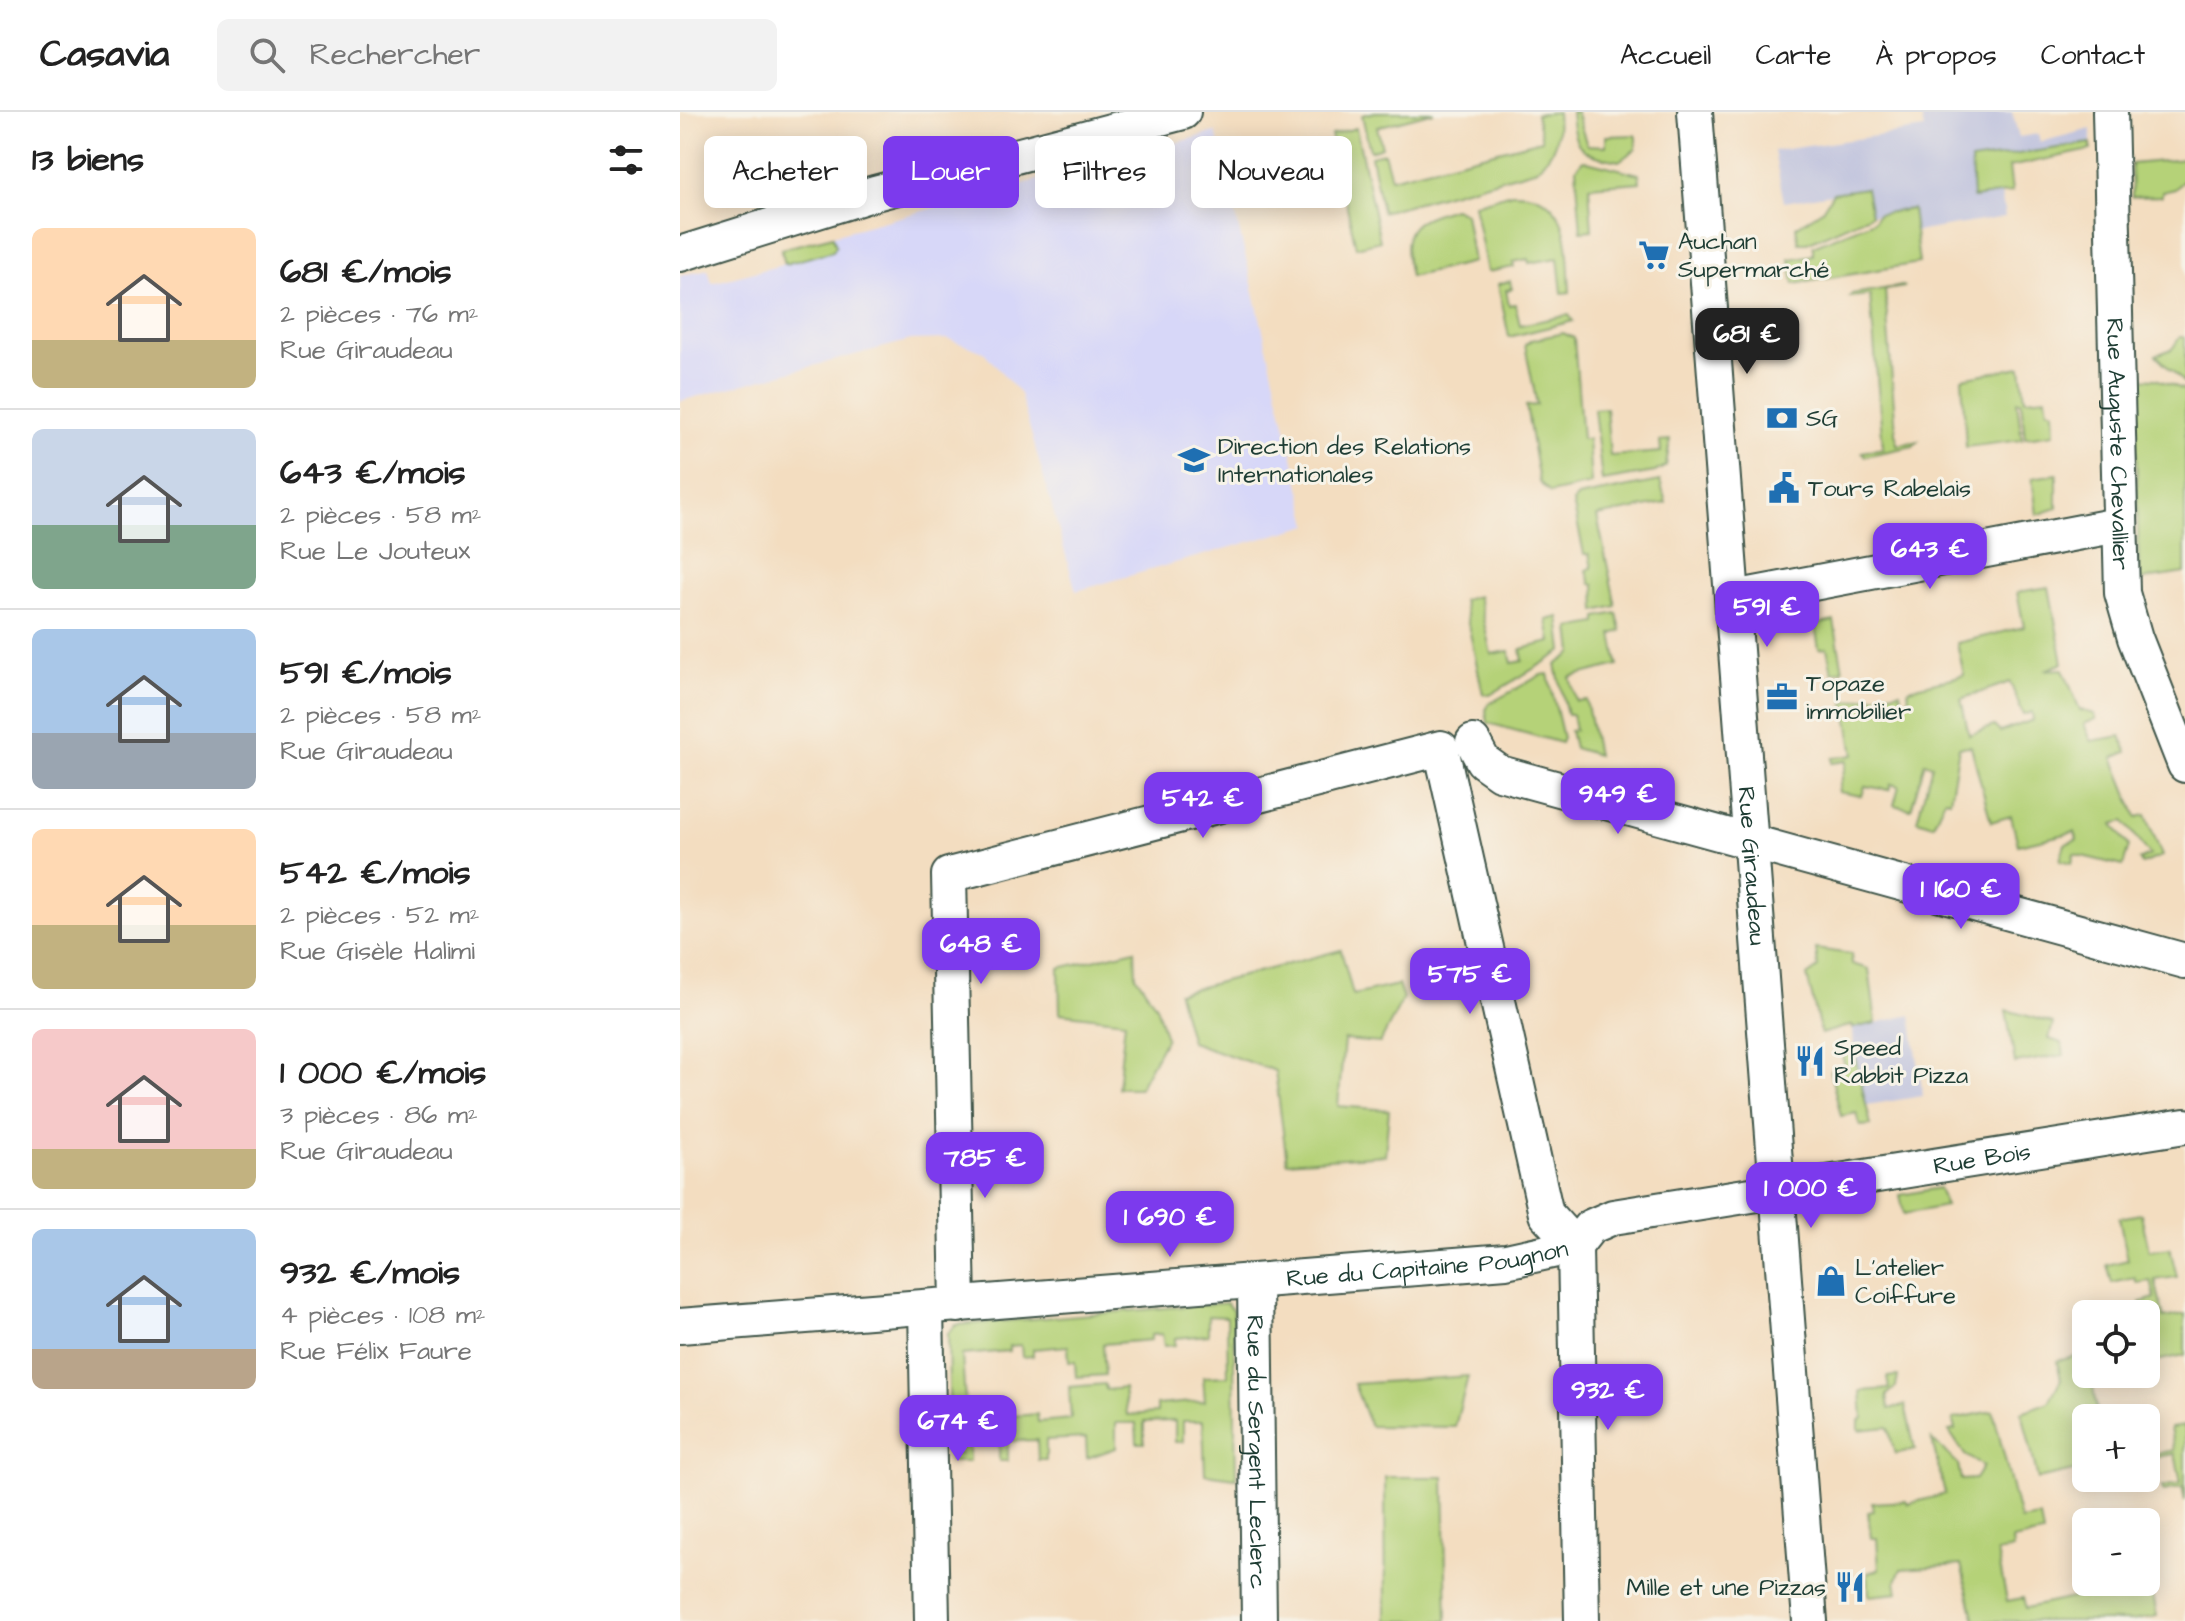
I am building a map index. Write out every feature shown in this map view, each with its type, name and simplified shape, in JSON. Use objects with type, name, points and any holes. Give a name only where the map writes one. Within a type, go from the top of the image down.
[{"type":"street","points":[[680,254],[875,193],[1183,112]]},
{"type":"street","name":"Rue Giraudeau","points":[[1695,112],[1810,1621]]},
{"type":"street","name":"Rue Auguste Chevallier","points":[[2110,112],[2118,525],[2125,611],[2185,765]]},
{"type":"street","points":[[1734,598],[2118,525]]},
{"type":"street","points":[[1457,745],[1546,1214],[1575,1246],[1582,1621]]},
{"type":"street","points":[[932,1621],[942,1306],[949,875],[1457,745],[1500,773],[2185,961]]},
{"type":"street","name":"Rue Bois","points":[[1779,1191],[2185,1126]]},
{"type":"street","name":"Rue du Capitaine Pougnon","points":[[680,1326],[1506,1261],[1575,1246],[1590,1227],[1613,1217],[1779,1191]]},
{"type":"street","name":"Rue du Sergent Leclerc","points":[[1255,1282],[1259,1621]]},
{"type":"shaded area","points":[[1920,112],[2012,112],[2019,137],[2038,134],[2040,142],[2091,129],[2091,143],[1971,161],[1973,198],[2001,193],[2005,217],[1915,232],[1911,209],[1871,215],[1866,188],[1784,202],[1774,151],[1924,129]]},
{"type":"shaded area","points":[[1191,139],[1191,208],[1234,208],[1309,525],[1076,591],[1020,394],[984,352],[948,339],[911,340],[680,401],[680,276],[708,269],[712,283],[782,265],[785,263],[781,249],[933,208],[1019,208],[1019,185],[1035,181],[1035,208],[1175,208],[1175,143]]},
{"type":"shaded area","points":[[1911,1015],[1923,1096],[1867,1105],[1854,1053],[1853,1028]]},
{"type":"green space","points":[[1375,112],[1434,112],[1377,127],[1382,147],[1370,151],[1362,115]]},
{"type":"green space","points":[[1557,112],[1554,145],[1547,158],[1534,170],[1382,212],[1371,156],[1384,153],[1391,178],[1542,140],[1536,114]]},
{"type":"green space","points":[[1571,112],[1576,112],[1587,145],[1606,146],[1606,136],[1636,135],[1636,149],[1619,161],[1588,152],[1574,135]]},
{"type":"green space","points":[[1356,128],[1380,241],[1356,247],[1347,208],[1352,208],[1352,136],[1331,135]]},
{"type":"green space","points":[[2091,143],[2091,150],[2009,167],[2012,192],[1973,198],[1971,161]]},
{"type":"green space","points":[[2185,159],[2185,178],[2175,189],[2162,192],[2162,196],[2132,197],[2131,164]]},
{"type":"green space","points":[[1583,160],[1639,174],[1640,182],[1589,186],[1592,230],[1581,231],[1576,168]]},
{"type":"green space","points":[[1866,188],[1871,215],[1807,243],[1799,243],[1796,227],[1822,210],[1833,193]]},
{"type":"green space","points":[[1512,193],[1532,195],[1546,201],[1556,212],[1566,241],[1570,292],[1562,293],[1558,258],[1529,263],[1528,259],[1513,262],[1514,267],[1487,272],[1474,204]]},
{"type":"green space","points":[[1454,208],[1465,213],[1473,262],[1410,277],[1406,248],[1411,229],[1426,218]]},
{"type":"green space","points":[[1912,209],[1919,263],[1794,284],[1790,259],[1813,255],[1813,246],[1874,221],[1878,214]]},
{"type":"green space","points":[[833,236],[836,246],[833,251],[785,264],[781,249]]},
{"type":"green space","points":[[1510,281],[1512,289],[1506,290],[1509,305],[1515,304],[1520,325],[1569,315],[1573,321],[1509,337],[1498,284]]},
{"type":"green space","points":[[1905,287],[1885,290],[1897,445],[1918,441],[1913,446],[1865,456],[1862,452],[1883,448],[1870,295],[1850,297],[1852,294]]},
{"type":"green space","points":[[1563,333],[1574,338],[1582,439],[1588,439],[1591,484],[1550,493],[1539,482],[1526,406],[1537,405],[1525,345],[1531,340]]},
{"type":"green space","points":[[2180,337],[2185,337],[2185,384],[2156,355],[2172,349]]},
{"type":"green space","points":[[2021,367],[2025,399],[2046,397],[2048,410],[2053,410],[2054,434],[2025,438],[2021,401],[2017,401],[2022,440],[1966,447],[1962,378]]},
{"type":"green space","points":[[2135,378],[2156,379],[2185,390],[2185,573],[2139,580]]},
{"type":"green space","points":[[1606,408],[1610,456],[1661,452],[1660,441],[1670,440],[1666,466],[1655,472],[1602,481],[1594,409]]},
{"type":"green space","points":[[2057,474],[2057,508],[2037,515],[2032,478]]},
{"type":"green space","points":[[1660,481],[1666,503],[1597,516],[1616,606],[1596,611],[1595,585],[1591,584],[1587,570],[1592,568],[1589,554],[1584,554],[1573,502],[1578,497]]},
{"type":"green space","points":[[2049,587],[2063,663],[2045,670],[2063,669],[2080,710],[2095,714],[2096,719],[2084,724],[2091,741],[2121,736],[2127,752],[2113,758],[2137,817],[2146,815],[2162,856],[2142,864],[2139,860],[2150,855],[2124,821],[2113,824],[2129,846],[2123,866],[2074,854],[2072,863],[2060,860],[2065,844],[2077,840],[2075,832],[2018,845],[2011,816],[1991,822],[1971,746],[1959,747],[1950,800],[1945,799],[1933,825],[1917,820],[1932,765],[1925,762],[1911,809],[1894,805],[1899,786],[1891,784],[1889,790],[1865,786],[1862,796],[1838,792],[1847,761],[1832,763],[1832,758],[1854,755],[1845,702],[1900,691],[1902,701],[1909,700],[1908,689],[1964,675],[1957,643],[2024,627],[2017,592]],"holes":[[[2010,682],[2023,715],[2032,712],[2033,720],[2000,732],[1994,726],[1969,735],[1961,699]]]},
{"type":"green space","points":[[1478,596],[1491,654],[1509,651],[1512,663],[1523,661],[1521,649],[1551,642],[1547,620],[1559,617],[1563,651],[1490,695],[1483,694],[1463,600]]},
{"type":"green space","points":[[1617,613],[1621,631],[1612,634],[1618,665],[1570,677],[1576,701],[1586,700],[1597,755],[1574,748],[1570,731],[1575,730],[1572,715],[1567,715],[1556,665],[1573,653],[1570,628],[1597,623],[1597,617]]},
{"type":"green space","points":[[1834,621],[1843,670],[1832,672],[1827,648],[1819,649],[1815,625]]},
{"type":"green space","points":[[1548,674],[1563,738],[1561,743],[1488,723],[1486,710],[1489,704]]},
{"type":"green space","points":[[1816,949],[1851,954],[1852,964],[1869,969],[1876,1023],[1853,1028],[1852,1025],[1821,1034],[1807,976],[1818,968]]},
{"type":"green space","points":[[1135,950],[1136,976],[1156,1006],[1166,1038],[1139,1088],[1118,1088],[1125,1021],[1060,1013],[1059,968]]},
{"type":"green space","points":[[1341,950],[1353,995],[1398,985],[1403,999],[1380,1043],[1344,1040],[1338,1106],[1389,1110],[1385,1155],[1287,1162],[1275,1071],[1191,1042],[1178,993]]},
{"type":"green space","points":[[2006,1010],[2053,1023],[2049,1039],[2062,1043],[2064,1055],[2015,1063]]},
{"type":"green space","points":[[1854,1053],[1871,1125],[1860,1126],[1857,1113],[1841,1116],[1830,1071],[1845,1067],[1842,1055]]},
{"type":"green space","points":[[1939,1188],[1946,1206],[1904,1214],[1900,1195]]},
{"type":"green space","points":[[2141,1214],[2149,1251],[2170,1248],[2177,1277],[2155,1280],[2160,1300],[2148,1300],[2155,1298],[2151,1281],[2137,1283],[2135,1278],[2112,1283],[2107,1265],[2128,1260],[2119,1218]]},
{"type":"green space","points":[[2160,1301],[2164,1318],[2185,1314],[2185,1355],[2160,1360]]},
{"type":"green space","points":[[1226,1303],[1233,1311],[1236,1478],[1205,1474],[1203,1421],[1183,1421],[1183,1442],[1175,1442],[1175,1421],[1144,1422],[1144,1443],[1137,1443],[1136,1423],[1116,1423],[1116,1448],[1087,1458],[1086,1438],[1046,1440],[1046,1460],[1038,1460],[1037,1440],[1008,1441],[1008,1461],[999,1461],[999,1441],[969,1441],[969,1462],[950,1462],[950,1454],[960,1454],[960,1440],[950,1440],[948,1333],[956,1325]],"holes":[[[1208,1316],[1227,1317],[1228,1376],[1203,1377],[1205,1401],[1157,1405],[1157,1413],[1127,1415],[1124,1388],[1106,1390],[1105,1384],[1069,1387],[1071,1419],[1038,1422],[1037,1414],[1014,1416],[1014,1423],[984,1426],[982,1401],[965,1402],[962,1355],[1009,1351],[1009,1346],[1021,1345],[1022,1357],[1033,1356],[1033,1349],[1068,1346],[1069,1362],[1075,1362],[1076,1377],[1105,1375],[1103,1344],[1151,1340],[1151,1335],[1162,1334],[1164,1346],[1175,1345],[1175,1338],[1208,1335]]]},
{"type":"green space","points":[[2072,1357],[2072,1388],[2093,1388],[2096,1404],[2072,1404],[2072,1471],[2038,1479],[2022,1412],[2049,1402],[2061,1379],[2057,1361]]},
{"type":"green space","points":[[1468,1376],[1455,1427],[1370,1426],[1354,1384]]},
{"type":"green space","points":[[1898,1376],[1896,1387],[1887,1395],[1889,1409],[1905,1405],[1915,1449],[1895,1454],[1888,1427],[1859,1430],[1859,1421],[1863,1418],[1861,1391],[1889,1389],[1887,1377]]},
{"type":"green space","points":[[1993,1411],[2020,1520],[2040,1517],[2043,1534],[2012,1540],[2013,1549],[1997,1552],[2007,1601],[2023,1598],[2026,1608],[2082,1596],[2153,1596],[2157,1616],[2132,1621],[1975,1621],[1961,1565],[1901,1569],[1896,1581],[1898,1593],[1869,1596],[1868,1572],[1879,1570],[1877,1538],[1871,1538],[1868,1512],[1873,1511],[1872,1503],[1906,1501],[1908,1504],[1945,1494],[1932,1440],[1958,1464],[1961,1480],[1975,1479],[1983,1466],[1965,1455],[1949,1431],[1955,1430],[1953,1419]]},
{"type":"green space","points":[[2185,1426],[2185,1501],[2182,1487],[2163,1491],[2162,1487],[2181,1483],[2175,1454],[2160,1456],[2160,1453],[2174,1450],[2170,1428]]},
{"type":"green space","points":[[1385,1477],[1444,1477],[1447,1621],[1386,1621]]},
{"type":"place","name":"Auchan Supermarché","points":[[1654,255]]},
{"type":"place","name":"SG","points":[[1782,418]]},
{"type":"place","name":"Direction des Relations Internationales","points":[[1194,460]]},
{"type":"place","name":"Tours Rabelais","points":[[1784,488]]},
{"type":"place","name":"Topaze immobilier","points":[[1782,697]]},
{"type":"place","name":"Speed Rabbit Pizza","points":[[1810,1061]]},
{"type":"place","name":"L'atelier Coiffure","points":[[1831,1281]]},
{"type":"place","name":"Mille et une Pizzas","points":[[1850,1587]]}]
